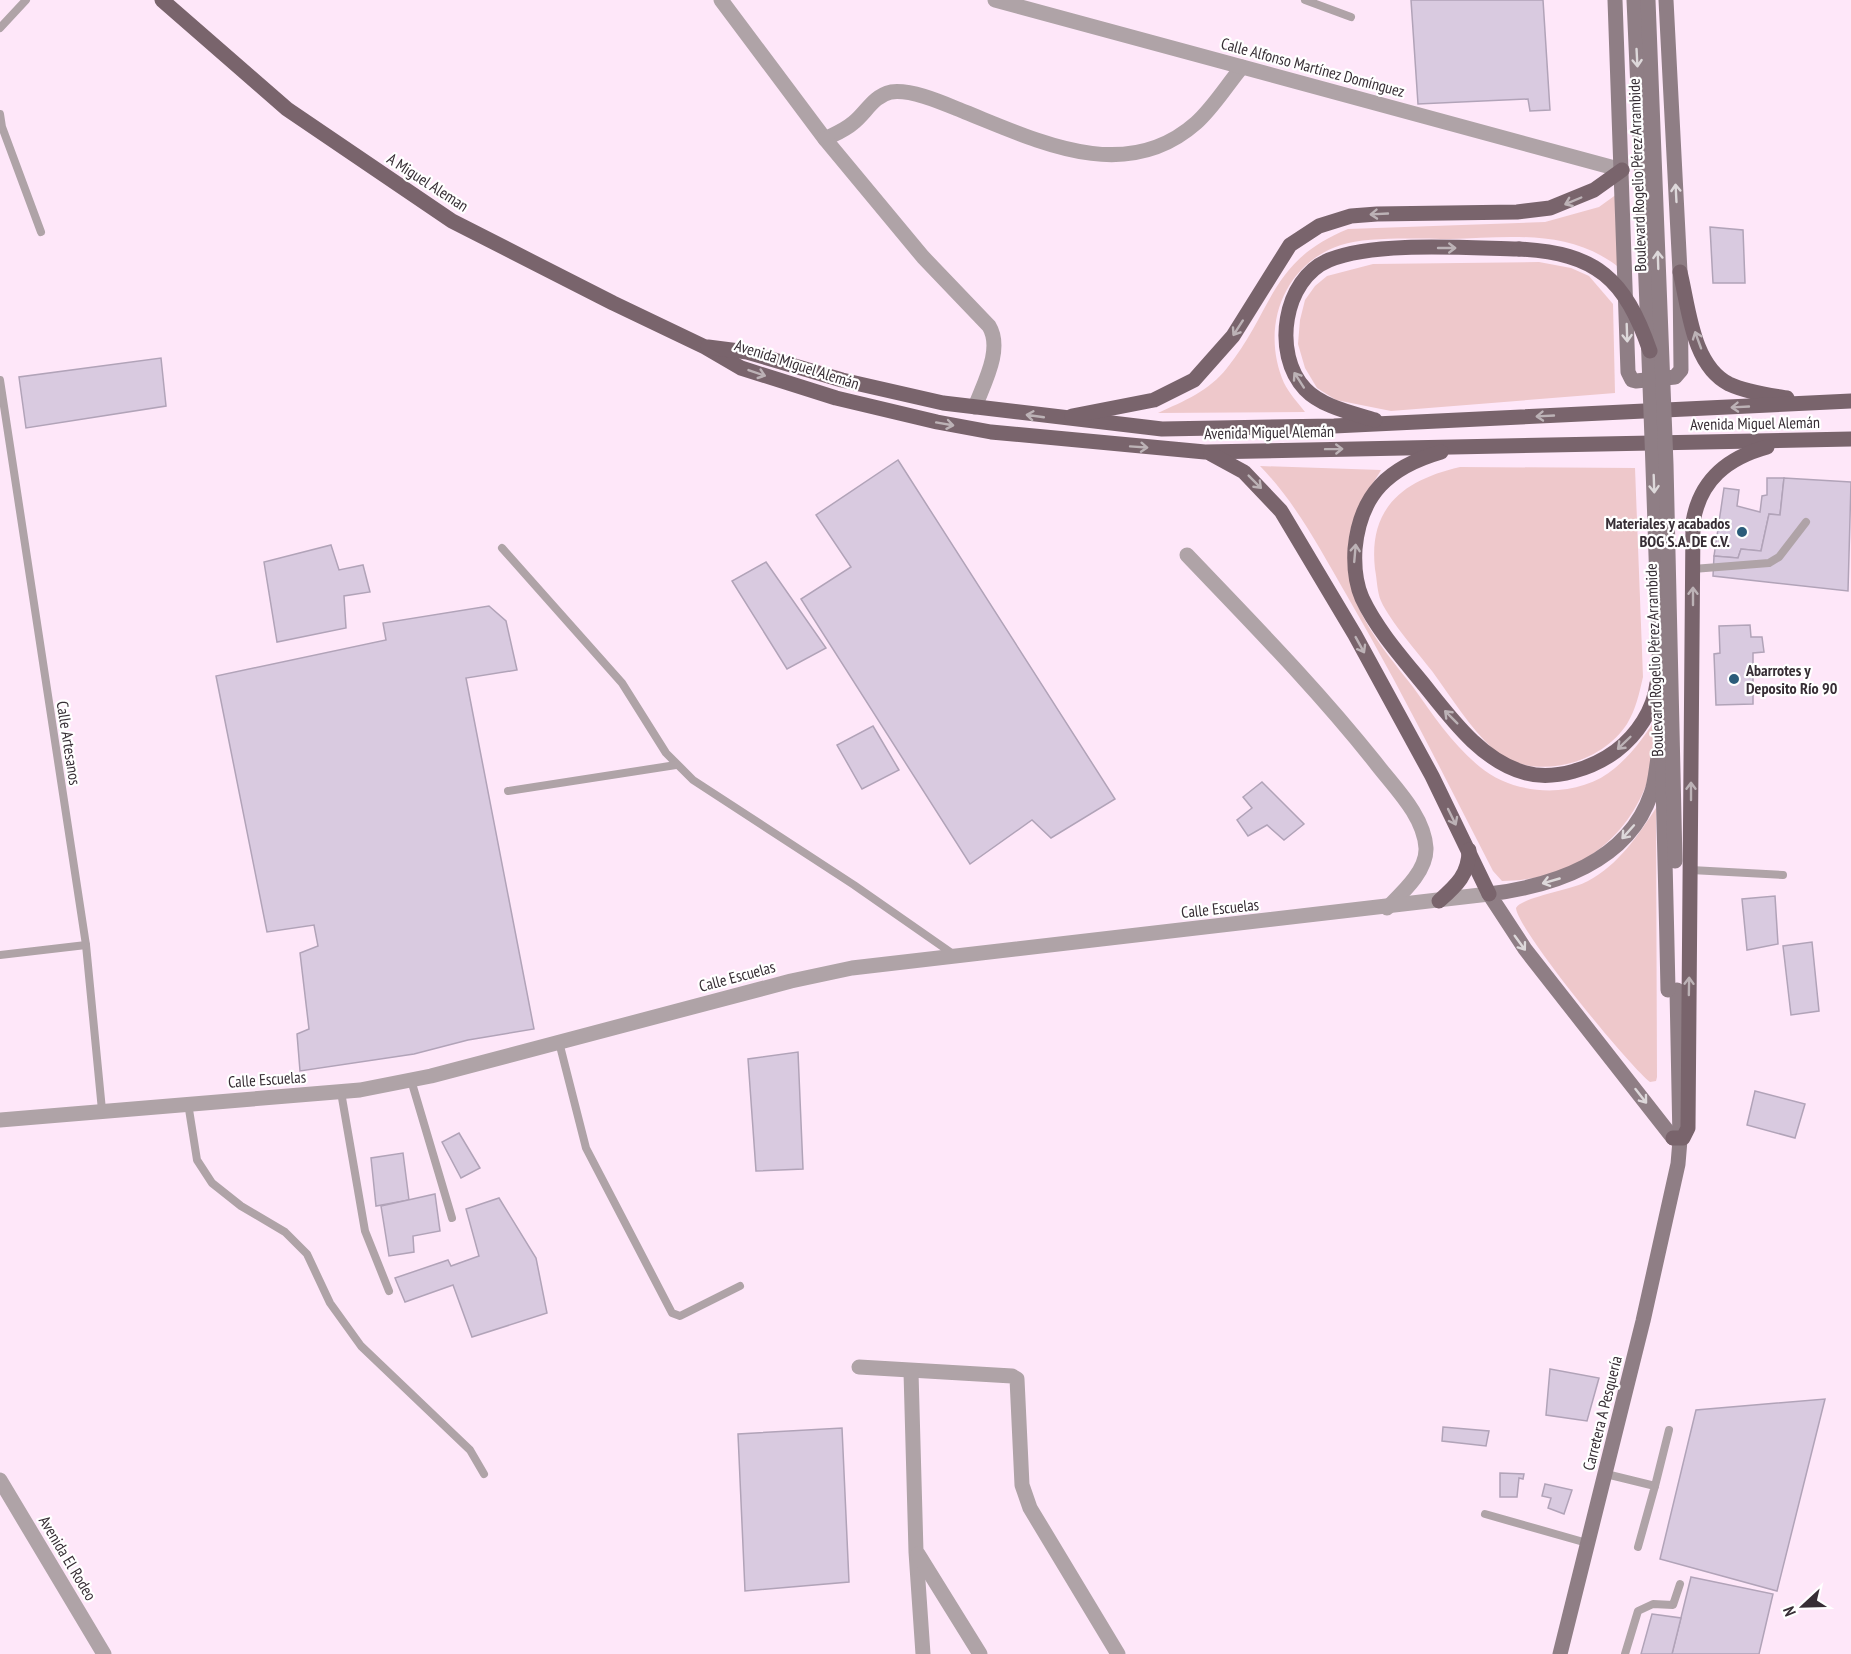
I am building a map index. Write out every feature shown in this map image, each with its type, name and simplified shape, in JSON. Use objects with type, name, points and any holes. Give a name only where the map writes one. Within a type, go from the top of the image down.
[{"type":"main road","name":"A Miguel Aleman","points":[[162,0],[287,109],[452,220],[613,303],[705,347]]},
{"type":"main road","points":[[1615,0],[1628,372],[1632,380],[1679,375],[1682,365],[1680,272],[1666,0]]},
{"type":"main road","name":"Boulevard Rogelio Pérez Arrambide","points":[[1634,0],[1650,351],[1676,1139]]},
{"type":"main road","name":"Boulevard Rogelio Pérez Arrambide","points":[[1648,0],[1666,464],[1674,758],[1672,990]]},
{"type":"main road","points":[[1061,419],[1154,400],[1194,380],[1233,336],[1290,245],[1320,226],[1351,216],[1517,212],[1550,208],[1594,190],[1622,170]]},
{"type":"main road","points":[[1387,423],[1323,401],[1306,390],[1292,369],[1286,336],[1291,302],[1311,272],[1326,261],[1361,252],[1442,248],[1519,249],[1550,252],[1582,260],[1598,267],[1610,277],[1628,300],[1650,351]]},
{"type":"main road","points":[[1680,272],[1699,345],[1714,372],[1728,383],[1746,389],[1816,403]]},
{"type":"main road","name":"Avenida Miguel Alemán","points":[[705,347],[747,352],[842,380],[943,403],[1061,419],[1162,429],[1387,423],[1851,401]]},
{"type":"main road","name":"Avenida Miguel Alemán","points":[[705,347],[741,368],[836,398],[937,422],[991,432],[1205,452],[1851,439]]},
{"type":"main road","points":[[836,398],[842,380]]},
{"type":"main road","points":[[1205,452],[1245,472],[1281,511],[1355,635],[1432,776],[1505,922],[1676,1139],[1688,1128],[1693,522],[1696,503],[1714,473],[1739,457],[1785,441]]},
{"type":"main road","points":[[1461,447],[1404,465],[1381,484],[1364,507],[1357,533],[1354,567],[1362,597],[1402,657],[1443,709],[1492,758],[1507,767],[1540,776],[1563,774],[1608,757],[1634,734],[1654,701],[1660,653]]},
{"type":"main road","points":[[1489,894],[1520,890],[1580,870],[1598,860],[1635,824],[1652,793],[1663,740]]},
{"type":"main road","points":[[1439,901],[1463,877],[1469,864],[1468,850]]},
{"type":"main road","name":"Carretera A Pesquería","points":[[1560,1654],[1643,1322],[1673,1179],[1676,1139]]},
{"type":"street","points":[[721,0],[825,139],[923,257],[995,335],[995,349],[975,407]]},
{"type":"street","name":"Calle Alfonso Martínez Domínguez","points":[[995,0],[1622,170]]},
{"type":"street","points":[[825,139],[850,126],[882,94],[894,92],[958,109],[1071,150],[1114,155],[1143,153],[1165,146],[1197,123],[1242,67]]},
{"type":"street","points":[[1187,555],[1329,705],[1412,810],[1423,834],[1426,851],[1417,875],[1387,908]]},
{"type":"street","name":"Calle Escuelas","points":[[0,1120],[341,1092],[411,1080],[801,978],[852,968],[1387,908],[1489,894]]},
{"type":"street","points":[[859,1367],[911,1372],[1012,1376],[1017,1379],[1022,1485],[1030,1508],[1118,1654]]},
{"type":"street","points":[[911,1372],[916,1552],[923,1654]]},
{"type":"street","name":"Avenida El Rodeo","points":[[0,1480],[104,1654]]},
{"type":"street","points":[[916,1552],[980,1654]]},
{"type":"lane","points":[[0,28],[26,0]]},
{"type":"lane","points":[[1305,0],[1351,17]]},
{"type":"lane","points":[[0,114],[2,127],[42,232]]},
{"type":"lane","name":"Calle Artesanos","points":[[0,380],[86,945],[102,1110]]},
{"type":"lane","points":[[1693,569],[1769,563],[1779,557],[1806,522]]},
{"type":"lane","points":[[502,548],[622,683],[676,765],[693,780],[845,879],[955,955]]},
{"type":"lane","points":[[508,791],[676,765]]},
{"type":"lane","points":[[1690,870],[1783,874]]},
{"type":"lane","points":[[0,955],[86,945]]},
{"type":"lane","points":[[559,1042],[586,1148],[672,1313],[680,1316],[740,1286]]},
{"type":"lane","points":[[411,1080],[452,1218]]},
{"type":"lane","points":[[341,1092],[365,1232],[390,1291]]},
{"type":"lane","points":[[188,1103],[197,1160],[212,1183],[241,1206],[285,1232],[307,1254],[330,1303],[361,1346],[470,1450],[484,1474]]},
{"type":"lane","points":[[1638,1547],[1669,1430]]},
{"type":"lane","points":[[1606,1474],[1655,1485]]},
{"type":"lane","points":[[1485,1514],[1587,1543]]},
{"type":"lane","points":[[1625,1654],[1638,1611],[1653,1604],[1673,1605],[1680,1584]]},
{"type":"shaded area","points":[[1617,194],[1617,266],[1579,246],[1538,238],[1516,237],[1365,240],[1341,245],[1321,254],[1304,267],[1291,283],[1282,300],[1276,320],[1277,362],[1286,387],[1305,412],[1158,413],[1196,395],[1220,376],[1242,347],[1287,272],[1302,256],[1322,242],[1348,229],[1545,222],[1599,207]]},
{"type":"shaded area","points":[[1539,262],[1571,268],[1589,276],[1613,304],[1615,393],[1391,411],[1336,400],[1317,388],[1305,368],[1298,344],[1300,320],[1305,300],[1315,286],[1327,276],[1373,264]]},
{"type":"shaded area","points":[[1260,466],[1381,470],[1367,493],[1360,525],[1352,581],[1356,601],[1377,640],[1444,729],[1470,758],[1495,777],[1529,789],[1566,789],[1584,785],[1615,768],[1638,744],[1658,716],[1656,750],[1648,781],[1634,809],[1616,833],[1594,853],[1567,868],[1536,877],[1502,881],[1493,871],[1403,697],[1327,560],[1285,495]]},
{"type":"shaded area","points":[[1460,467],[1635,468],[1643,677],[1635,707],[1627,724],[1601,750],[1584,759],[1547,767],[1510,760],[1494,750],[1469,722],[1397,627],[1381,601],[1375,569],[1374,547],[1377,529],[1384,513],[1407,489],[1422,480]]},
{"type":"shaded area","points":[[1656,808],[1657,1077],[1656,1081],[1650,1082],[1620,1051],[1553,968],[1521,921],[1516,908],[1528,900],[1581,884],[1599,874],[1627,849]]},
{"type":"building","points":[[1411,0],[1543,0],[1550,110],[1530,111],[1528,99],[1418,104]]},
{"type":"building","points":[[1710,227],[1743,230],[1745,283],[1713,283]]},
{"type":"building","points":[[161,358],[166,406],[26,428],[19,377]]},
{"type":"building","points":[[898,460],[1115,799],[1051,838],[1032,820],[970,864],[801,599],[851,567],[816,515]]},
{"type":"building","name":"Materiales y acabados BOG S.A. DE C.V.","points":[[1767,478],[1784,478],[1780,515],[1769,514],[1761,551],[1741,549],[1738,558],[1714,556],[1724,488],[1739,490],[1737,506],[1760,512],[1762,496],[1767,495]]},
{"type":"building","points":[[1784,478],[1851,482],[1848,591],[1713,576],[1714,556],[1738,558],[1741,549],[1761,551],[1769,514],[1780,515]]},
{"type":"building","points":[[331,545],[339,570],[363,565],[370,592],[344,596],[346,628],[277,642],[264,562]]},
{"type":"building","points":[[766,562],[826,648],[787,669],[732,581]]},
{"type":"building","points":[[489,606],[506,621],[517,670],[466,678],[534,1029],[468,1040],[414,1054],[300,1071],[297,1034],[309,1029],[300,953],[318,946],[314,925],[267,932],[216,676],[386,640],[383,623]]},
{"type":"building","name":"Abarrotes y Deposito Río 90","points":[[1750,625],[1751,637],[1762,637],[1764,652],[1753,653],[1753,704],[1716,705],[1714,654],[1720,653],[1719,626]]},
{"type":"building","points":[[873,726],[899,770],[862,789],[837,745]]},
{"type":"building","points":[[1262,782],[1304,824],[1284,840],[1267,825],[1248,836],[1237,820],[1252,808],[1243,797]]},
{"type":"building","points":[[1775,896],[1778,944],[1747,950],[1742,899]]},
{"type":"building","points":[[1812,942],[1819,1011],[1791,1015],[1783,946]]},
{"type":"building","points":[[798,1052],[803,1169],[756,1171],[748,1059]]},
{"type":"building","points":[[1755,1091],[1805,1104],[1795,1138],[1747,1125]]},
{"type":"building","points":[[459,1133],[480,1168],[461,1178],[442,1142]]},
{"type":"building","points":[[403,1153],[409,1200],[376,1206],[371,1158]]},
{"type":"building","points":[[435,1194],[440,1231],[413,1236],[414,1252],[389,1256],[381,1206]]},
{"type":"building","points":[[499,1198],[536,1258],[547,1313],[472,1337],[453,1285],[405,1302],[395,1278],[448,1260],[451,1266],[479,1256],[466,1209]]},
{"type":"building","points":[[1550,1369],[1599,1378],[1587,1421],[1546,1415]]},
{"type":"building","points":[[1825,1399],[1777,1591],[1660,1559],[1696,1410]]},
{"type":"building","points":[[1443,1427],[1489,1431],[1486,1446],[1442,1441]]},
{"type":"building","points":[[842,1428],[849,1582],[745,1591],[738,1434]]},
{"type":"building","points":[[1500,1473],[1524,1474],[1523,1479],[1519,1478],[1517,1497],[1500,1497]]},
{"type":"building","points":[[1545,1484],[1572,1490],[1564,1514],[1548,1508],[1551,1498],[1542,1496]]},
{"type":"building","points":[[1691,1577],[1773,1594],[1759,1654],[1672,1654]]},
{"type":"building","points":[[1652,1614],[1681,1618],[1672,1654],[1641,1654]]},
{"type":"place","name":"Materiales y acabados BOG S.A. DE C.V.","points":[[1742,532]]},
{"type":"place","name":"Abarrotes y Deposito Río 90","points":[[1734,679]]}]
